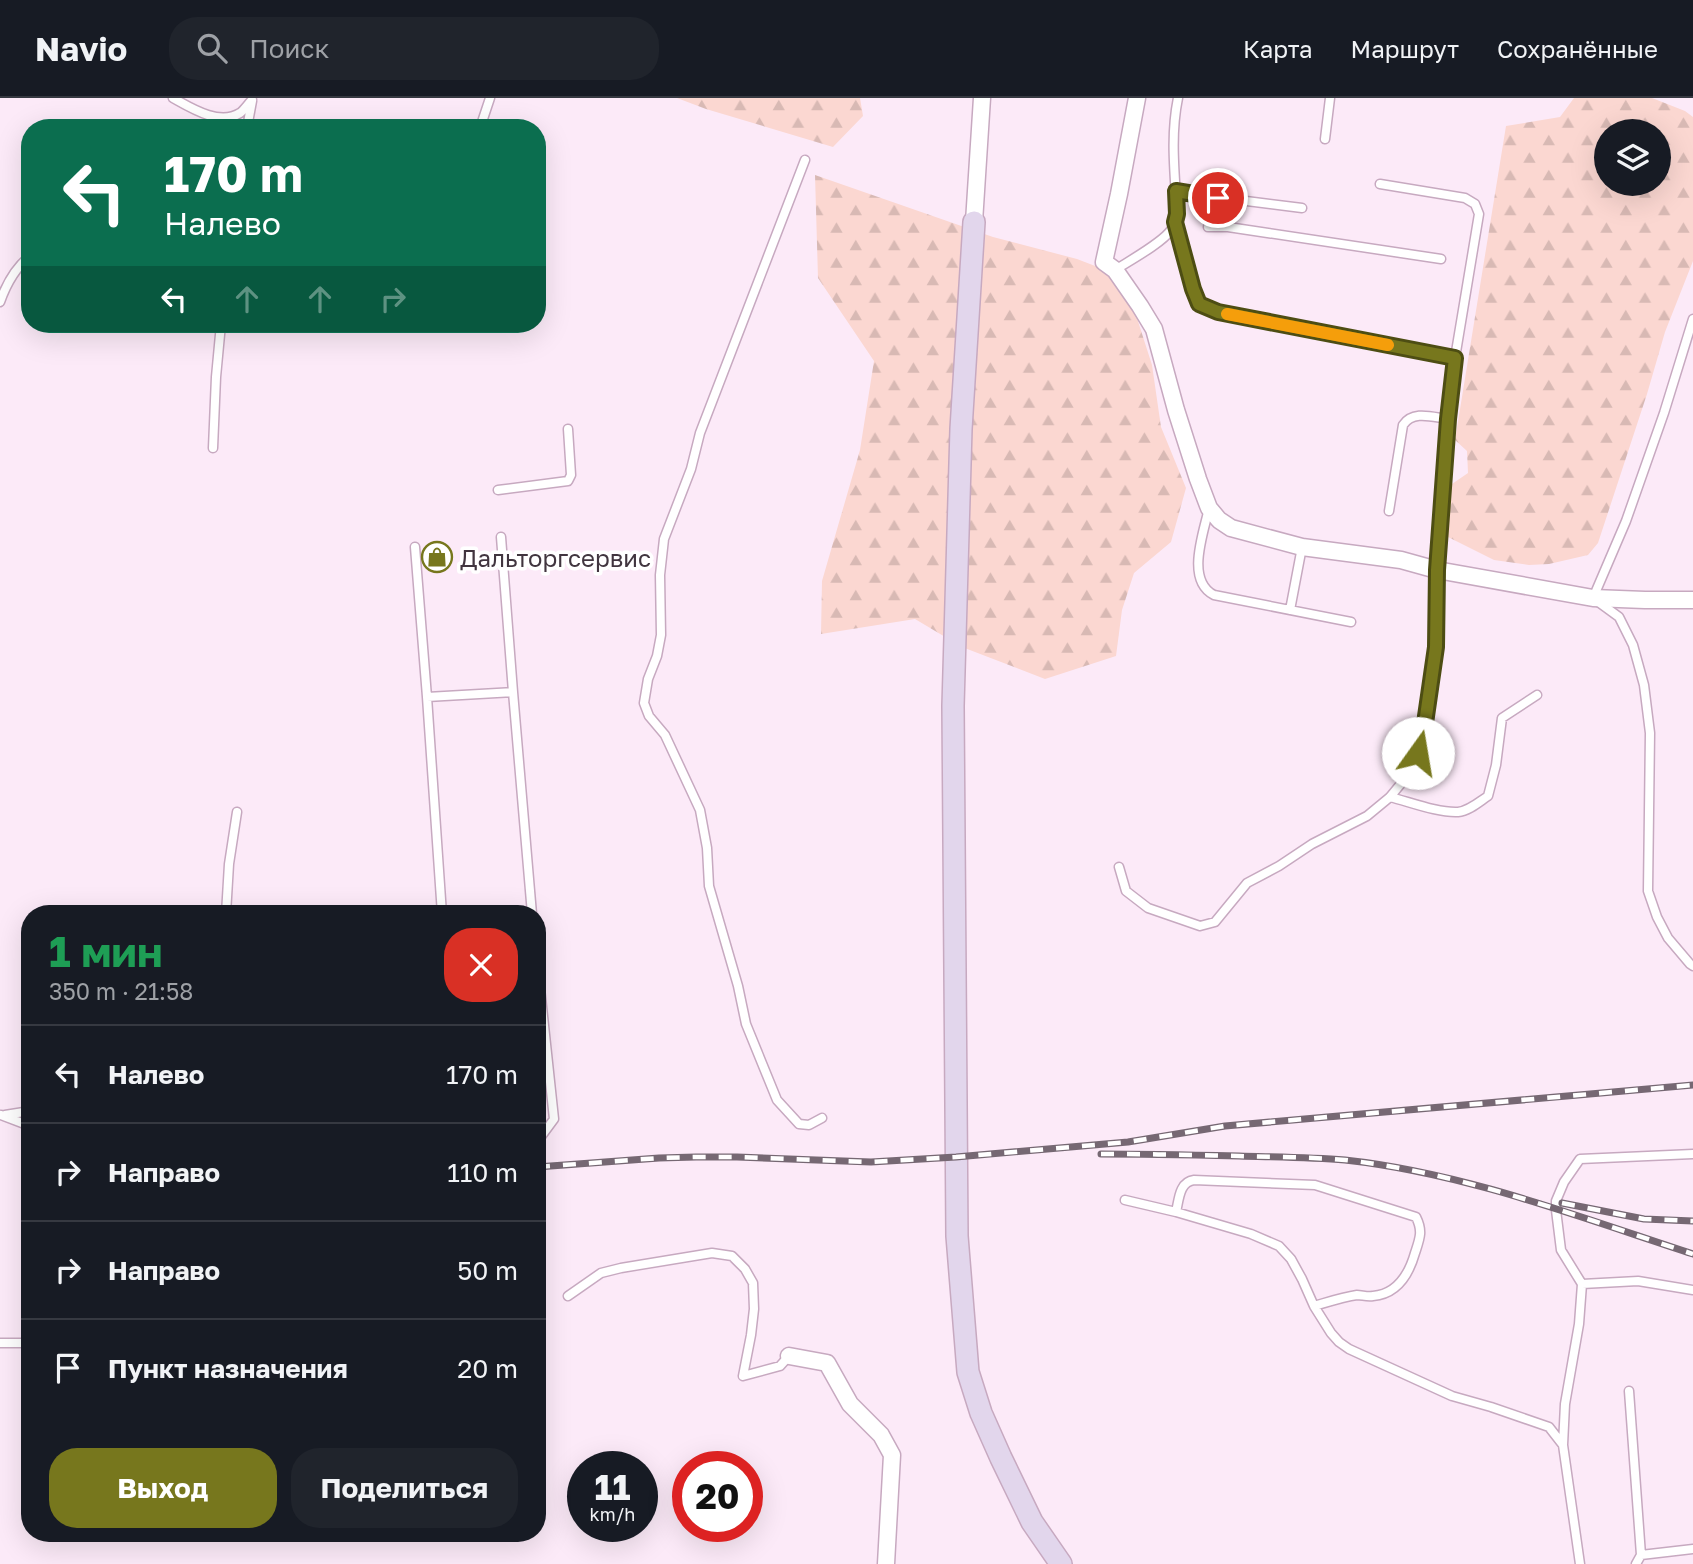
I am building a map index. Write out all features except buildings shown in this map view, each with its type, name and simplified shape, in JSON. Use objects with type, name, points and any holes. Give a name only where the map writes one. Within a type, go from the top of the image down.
[{"type":"street","points":[[982,98],[961,429],[953,706],[957,1236],[968,1372],[981,1413],[1001,1458],[1032,1522],[1061,1564]]},
{"type":"street","points":[[1137,98],[1109,266],[1154,329],[1175,410],[1198,479],[1209,508],[1219,520],[1231,528],[1302,547],[1401,560],[1437,570],[1593,598],[1693,600]]},
{"type":"street","points":[[789,1356],[827,1363],[850,1404],[881,1435],[892,1455],[886,1564]]},
{"type":"lane","points":[[173,98],[203,113],[218,117],[241,112],[252,99]]},
{"type":"lane","points":[[483,119],[490,98]]},
{"type":"lane","points":[[1109,266],[1164,238],[1175,222],[1177,214],[1172,139],[1178,98]]},
{"type":"lane","points":[[1325,139],[1330,98]]},
{"type":"lane","points":[[249,119],[252,99]]},
{"type":"lane","points":[[805,160],[700,433],[691,469],[664,540],[660,575],[661,635],[644,703],[649,716],[665,735],[700,810],[707,848],[709,886],[738,986],[746,1024],[777,1100],[799,1124],[809,1125],[822,1118]]},
{"type":"lane","points":[[1119,867],[1126,891],[1148,908],[1200,926],[1215,922],[1247,883],[1312,844],[1367,816],[1390,797],[1413,769],[1423,737],[1436,647],[1437,570],[1448,419],[1455,358],[1479,214],[1475,204],[1465,198],[1380,184]]},
{"type":"lane","points":[[1176,191],[1302,208]]},
{"type":"lane","points":[[1175,222],[1193,289],[1197,301],[1203,306],[1218,312],[1455,358]]},
{"type":"lane","points":[[1208,227],[1441,259]]},
{"type":"lane","points":[[0,302],[21,263]]},
{"type":"lane","points":[[1693,319],[1652,449],[1626,521],[1593,598],[1619,617],[1633,645],[1644,685],[1650,733],[1648,891],[1668,938],[1693,966]]},
{"type":"lane","points":[[213,448],[219,333]]},
{"type":"lane","points":[[1389,512],[1403,425],[1408,418],[1415,415],[1448,419]]},
{"type":"lane","points":[[498,490],[568,481],[572,475],[568,429]]},
{"type":"lane","points":[[1209,508],[1198,568],[1203,587],[1214,594],[1351,622]]},
{"type":"lane","points":[[502,537],[532,905]]},
{"type":"lane","points":[[415,547],[441,905]]},
{"type":"lane","points":[[1290,610],[1302,547]]},
{"type":"lane","points":[[427,697],[513,692]]},
{"type":"lane","points":[[1390,797],[1460,812],[1474,806],[1488,796],[1496,765],[1502,718],[1537,695]]},
{"type":"lane","points":[[227,905],[229,864],[237,812]]},
{"type":"lane","points":[[546,1044],[554,1119],[546,1130]]},
{"type":"lane","points":[[1,1115],[21,1112]]},
{"type":"lane","points":[[1,1115],[21,1123]]},
{"type":"lane","points":[[1580,1564],[1563,1445],[1565,1404],[1579,1324],[1582,1284],[1562,1250],[1556,1202],[1564,1182],[1580,1159],[1693,1154]]},
{"type":"lane","points":[[1176,1212],[1183,1185],[1194,1180],[1315,1185],[1416,1217],[1421,1227],[1419,1242],[1412,1263],[1398,1285],[1391,1291],[1374,1296],[1357,1295],[1314,1306]]},
{"type":"lane","points":[[1125,1200],[1251,1234],[1279,1246],[1291,1259],[1314,1306],[1339,1342],[1452,1396],[1549,1427],[1563,1445]]},
{"type":"lane","points":[[568,1296],[601,1273],[621,1268],[712,1253],[732,1256],[745,1269],[753,1283],[754,1309],[743,1376],[780,1366],[789,1356]]},
{"type":"lane","points":[[1582,1284],[1638,1281],[1693,1290]]},
{"type":"lane","points":[[0,1343],[21,1343]]},
{"type":"lane","points":[[1629,1391],[1641,1555],[1636,1564]]},
{"type":"lane","points":[[1641,1555],[1693,1549]]},
{"type":"green space","points":[[677,98],[860,98],[863,116],[833,147]]},
{"type":"green space","points":[[1574,98],[1652,98],[1693,117],[1693,261],[1665,332],[1598,543],[1588,555],[1549,564],[1529,565],[1494,560],[1442,534],[1452,484],[1468,473],[1467,451],[1455,440],[1506,126],[1560,117]]},
{"type":"green space","points":[[815,175],[993,237],[1077,259],[1103,269],[1120,288],[1136,315],[1152,365],[1161,427],[1186,488],[1171,542],[1134,573],[1122,610],[1116,656],[1045,679],[962,647],[915,619],[821,634],[822,581],[860,450],[874,361],[818,278]]},
{"type":"railway","points":[[546,1166],[696,1157],[871,1162],[956,1157],[1128,1142],[1225,1126],[1693,1085]]},
{"type":"railway","points":[[1101,1154],[1305,1158],[1390,1166],[1521,1198],[1693,1254]]},
{"type":"railway","points":[[1562,1203],[1644,1219],[1693,1221]]},
{"type":"slow traffic","points":[[1227,314],[1388,345]]},
{"type":"place","name":"Дальторгсервис","points":[[437,557]]},
{"type":"route","points":[[1218,198],[1176,191],[1175,222],[1199,304],[1218,312],[1455,358],[1437,570],[1436,647],[1423,737],[1418,753]]}]
